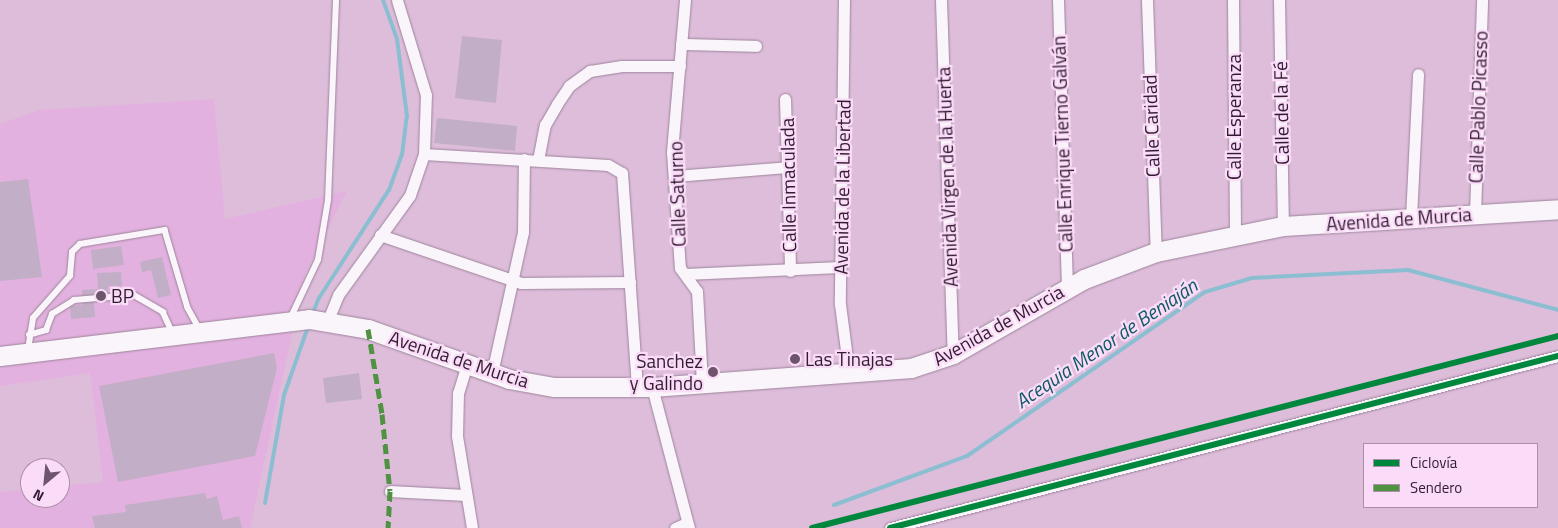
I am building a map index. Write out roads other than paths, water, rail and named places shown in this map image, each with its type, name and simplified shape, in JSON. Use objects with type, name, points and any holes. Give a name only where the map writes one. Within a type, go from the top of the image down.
[{"type":"main road","name":"Avenida de Murcia","points":[[0,356],[29,344],[173,333],[294,319],[324,320],[368,329],[492,373],[554,388],[644,387],[916,367],[953,354],[1067,287],[1156,252],[1235,234],[1283,226],[1558,209]]},
{"type":"street","points":[[324,320],[334,300],[410,195],[424,154],[426,95],[397,0]]},
{"type":"street","name":"Calle Saturno","points":[[684,0],[674,176],[680,268],[697,291],[702,383]]},
{"type":"street","name":"Avenida de la Libertad","points":[[844,0],[840,267],[849,373]]},
{"type":"street","name":"Avenida Virgen de la Huerta","points":[[941,0],[953,354]]},
{"type":"street","name":"Calle Enrique Tierno Galván","points":[[1058,0],[1067,287]]},
{"type":"street","name":"Calle Caridad","points":[[1147,0],[1156,252]]},
{"type":"street","name":"Calle Esperanza","points":[[1234,0],[1235,234]]},
{"type":"street","name":"Calle de la Fé","points":[[1279,0],[1283,226]]},
{"type":"street","name":"Calle Pablo Picasso","points":[[1474,214],[1482,0]]},
{"type":"street","points":[[681,44],[756,46]]},
{"type":"street","points":[[538,160],[545,126],[557,104],[569,86],[590,71],[622,66],[680,66]]},
{"type":"street","points":[[1411,218],[1418,74]]},
{"type":"street","name":"Calle Inmaculada","points":[[785,99],[790,271]]},
{"type":"street","points":[[424,154],[608,165],[622,174],[630,282],[644,387],[688,526],[675,528]]},
{"type":"street","points":[[492,373],[515,280],[523,232],[524,159]]},
{"type":"street","points":[[674,176],[788,167]]},
{"type":"street","points":[[380,235],[515,280],[630,282]]},
{"type":"street","points":[[685,274],[790,271],[840,267]]},
{"type":"street","points":[[890,528],[1558,356]]},
{"type":"street","points":[[467,364],[458,393],[457,436],[465,495],[472,528]]},
{"type":"street","points":[[390,491],[465,495]]},
{"type":"lane","points":[[294,319],[318,260],[328,200],[336,0]]},
{"type":"lane","points":[[29,344],[33,318],[70,276],[72,252],[80,244],[165,230],[188,308],[200,330]]},
{"type":"lane","points":[[29,344],[46,330],[52,314],[74,300],[134,296],[163,312],[173,333]]},
{"type":"waterway","points":[[312,315],[319,298],[389,190],[402,155],[407,116],[397,39],[383,0]]},
{"type":"waterway","name":"Acequia Menor de Beniaján","points":[[834,505],[967,456],[1205,292],[1252,278],[1408,270],[1558,310]]},
{"type":"waterway","points":[[265,503],[284,395],[309,324]]},
{"type":"place","name":"BP","points":[[101,296]]},
{"type":"place","name":"Las Tinajas","points":[[795,359]]},
{"type":"place","name":"Sanchez y Galindo","points":[[713,372]]}]
